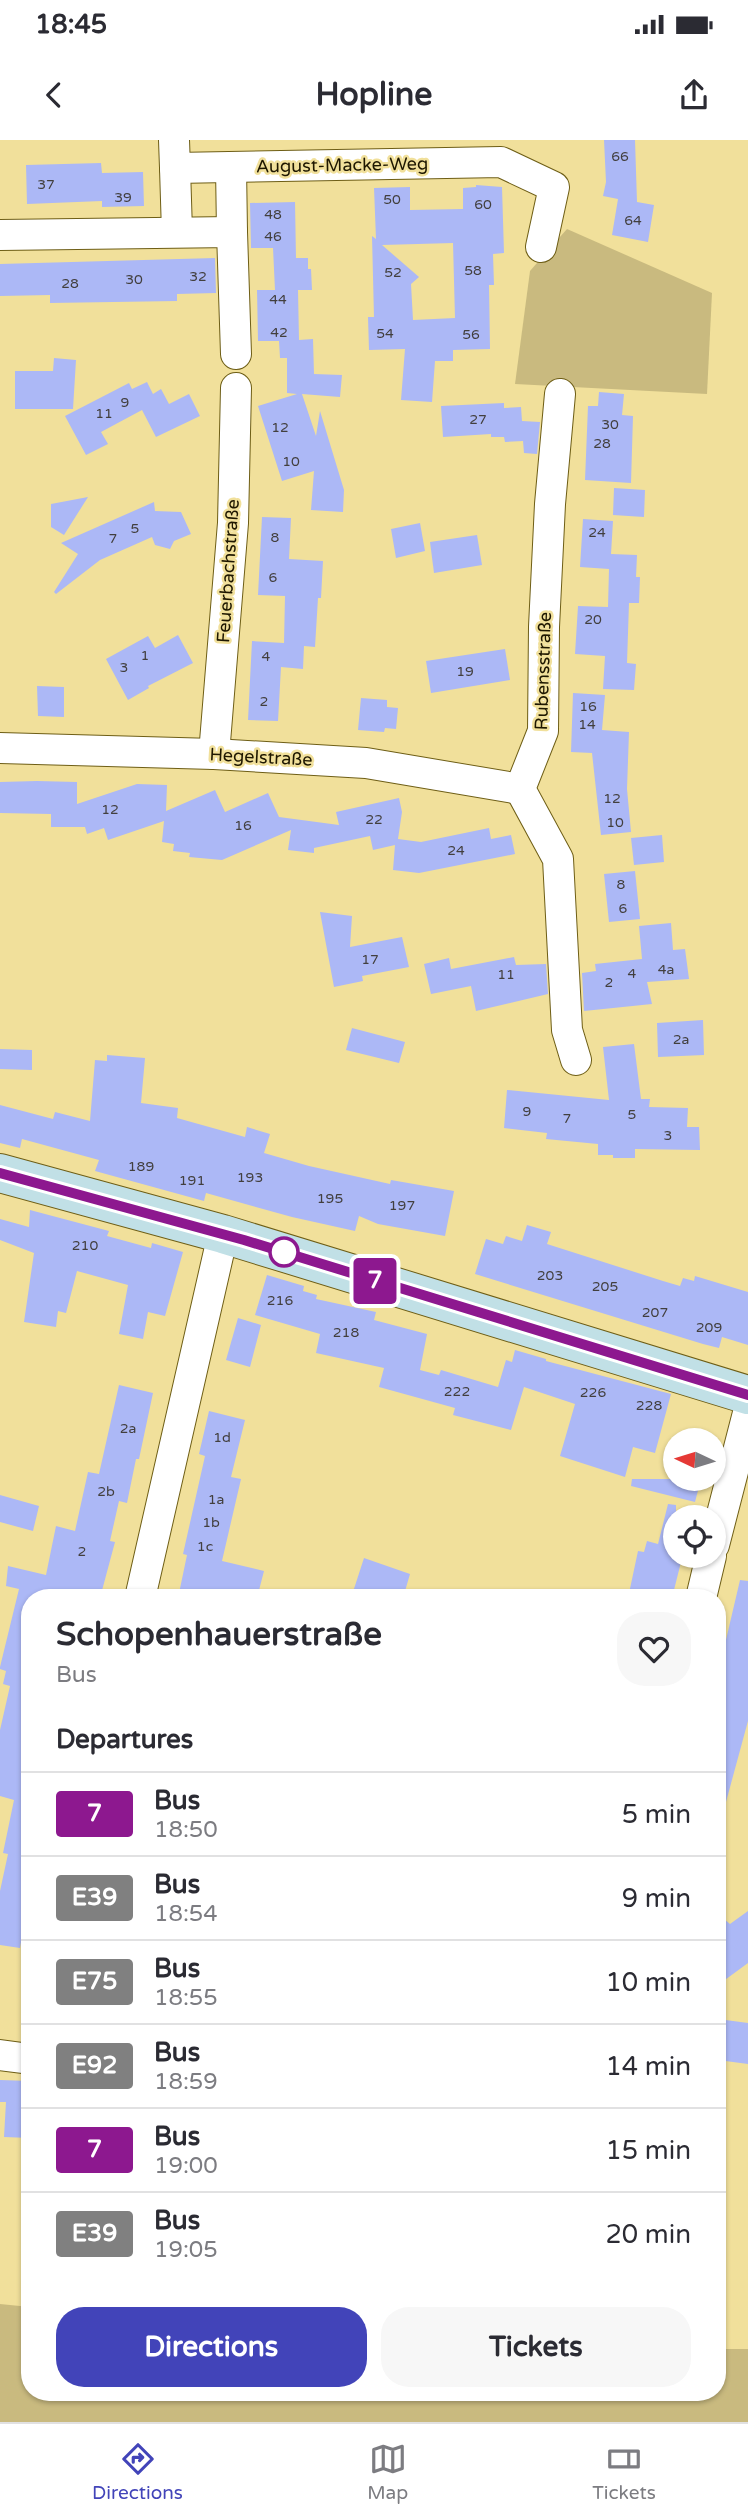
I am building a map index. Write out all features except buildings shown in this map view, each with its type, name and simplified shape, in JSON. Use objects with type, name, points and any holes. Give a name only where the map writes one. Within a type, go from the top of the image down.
[{"type":"street","name":"August-Macke-Weg","points":[[177,232],[174,154],[231,167],[452,151],[501,162],[554,187],[541,247]]},
{"type":"street","name":"August-Macke-Weg","points":[[231,167],[236,354]]},
{"type":"street","points":[[0,235],[232,232]]},
{"type":"street","name":"Feuerbachstraße","points":[[214,754],[233,523],[236,388]]},
{"type":"street","name":"Rubensstraße","points":[[520,789],[543,731],[544,627],[560,394]]},
{"type":"street","name":"Hegelstraße","points":[[0,748],[214,754],[366,763],[520,789]]},
{"type":"street","points":[[520,789],[558,859],[567,1030],[576,1060]]},
{"type":"street","points":[[0,1173],[223,1234],[748,1395]]},
{"type":"street","points":[[142,1589],[223,1234]]},
{"type":"street","points":[[724,1505],[748,1413]]},
{"type":"street","points":[[703,1589],[708,1568]]},
{"type":"street","points":[[0,2055],[21,2058]]},
{"type":"shaded area","points":[[567,229],[712,293],[707,394],[515,384],[530,271]]},
{"type":"shaded area","points":[[0,2304],[21,2306],[21,2401],[726,2401],[726,2349],[748,2349],[748,2422],[0,2422]]},
{"type":"bus line","name":"7","points":[[0,1173],[244,1240],[748,1395]]}]
